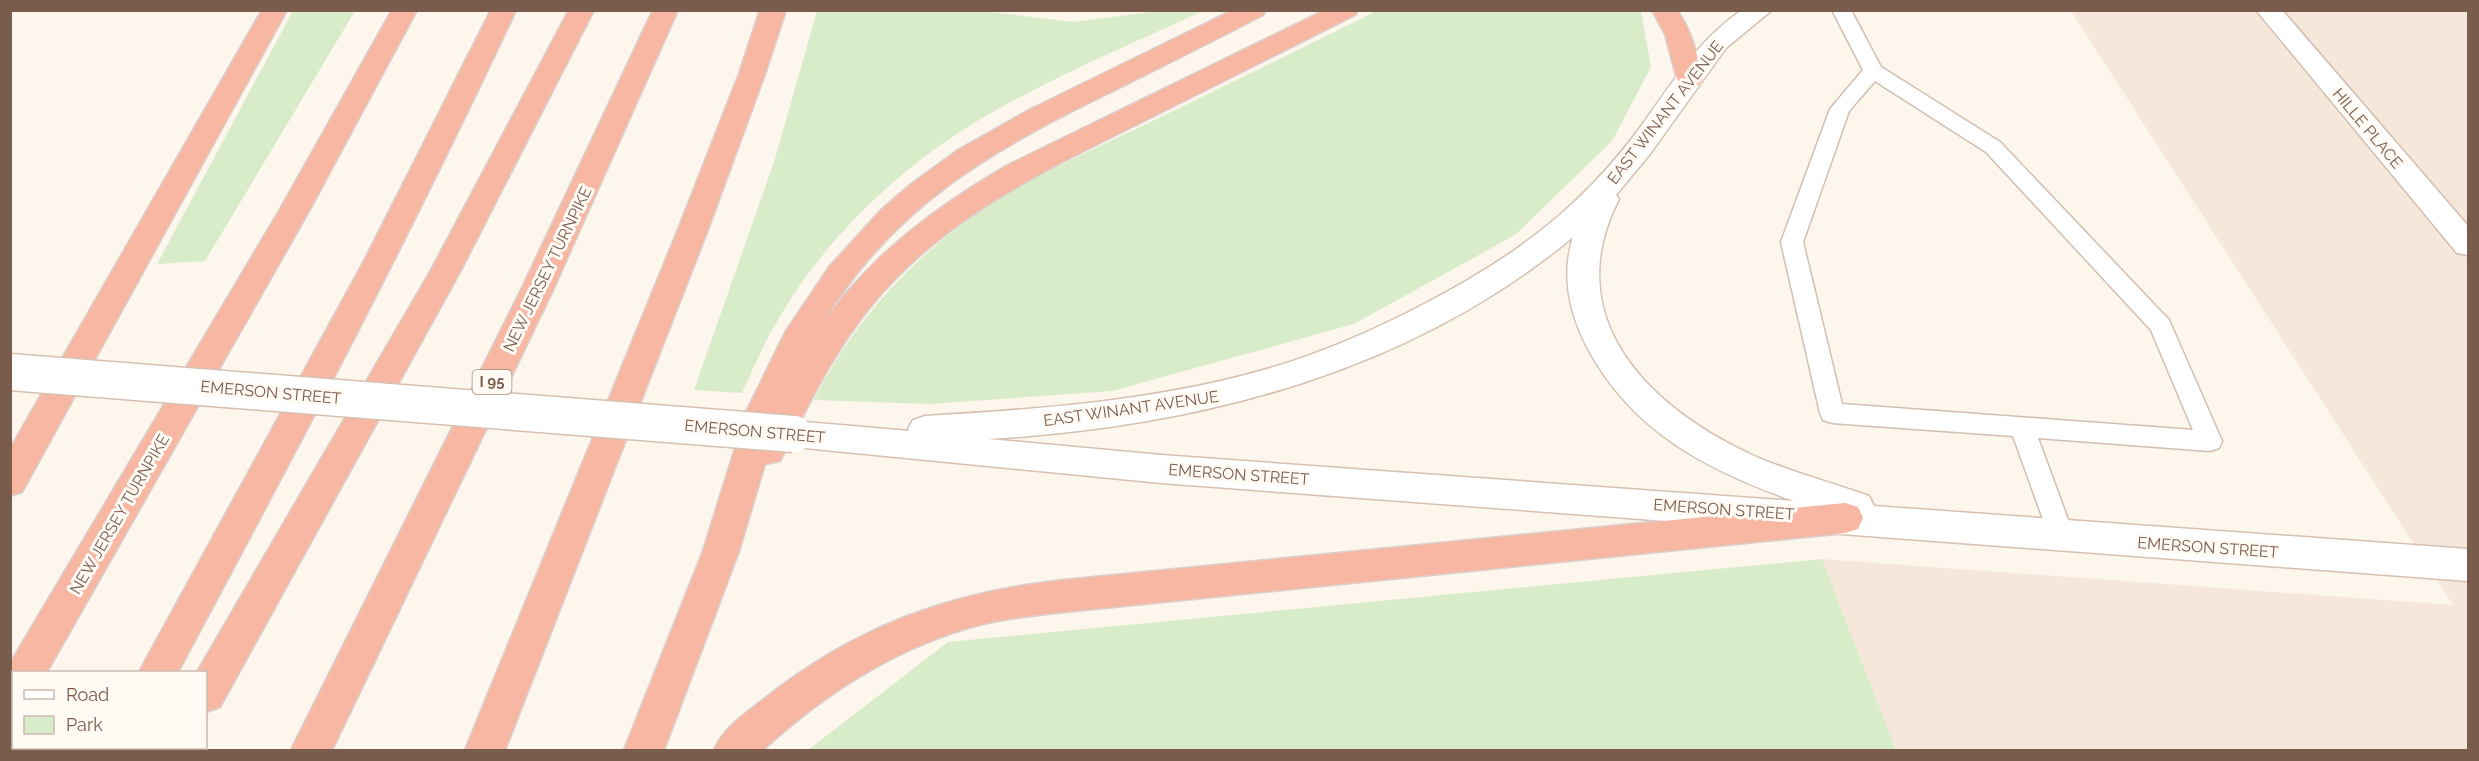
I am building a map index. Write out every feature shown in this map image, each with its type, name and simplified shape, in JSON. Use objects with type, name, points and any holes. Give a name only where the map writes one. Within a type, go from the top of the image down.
[{"type":"highway","points":[[10,482],[275,10]]},
{"type":"highway","name":"NEW JERSEY TURNPIKE","points":[[27,671],[277,241],[405,10]]},
{"type":"highway","points":[[159,671],[356,307],[453,118],[504,10]]},
{"type":"highway","points":[[207,692],[433,289],[582,10]]},
{"type":"highway","name":"NEW JERSEY TURNPIKE","points":[[311,750],[542,279],[666,10]]},
{"type":"highway","points":[[485,750],[692,232],[752,74],[773,10]]},
{"type":"highway","points":[[644,750],[731,521],[764,411],[792,345],[835,279],[888,219],[919,192],[986,145],[1056,107],[1254,10]]},
{"type":"highway","points":[[731,521],[821,350],[868,287],[925,232],[987,190],[1036,163],[1346,10]]},
{"type":"highway","points":[[1664,10],[1680,38],[1690,79]]},
{"type":"highway","points":[[10,378],[59,376]]},
{"type":"highway","points":[[734,750],[771,716],[813,685],[858,657],[903,635],[982,608],[1064,596],[1845,518]]},
{"type":"main road","name":"EAST WINANT AVENUE","points":[[794,434],[999,425],[1138,410],[1222,396],[1267,384],[1348,355],[1417,324],[1477,290],[1521,261],[1589,205],[1629,162],[1717,42],[1730,30],[1760,10]]},
{"type":"main road","name":"HILLE PLACE","points":[[2268,10],[2469,245]]},
{"type":"main road","points":[[1629,162],[1590,225],[1584,243],[1581,278],[1590,319],[1612,364],[1626,384],[1668,423],[1731,460],[1829,498],[1935,525]]},
{"type":"main road","name":"EMERSON STREET","points":[[10,372],[794,434],[1161,469],[2469,565]]},
{"type":"lane","points":[[1841,10],[1873,70],[1993,147],[2161,326],[2210,441],[1832,413],[1792,242],[1840,109],[1873,70]]},
{"type":"lane","points":[[2022,428],[2061,536]]},
{"type":"shaded area","points":[[2071,11],[2468,11],[2468,750],[1896,750],[1822,559],[2453,605]]},
{"type":"green space","points":[[293,11],[355,11],[205,261],[157,264]]},
{"type":"green space","points":[[817,11],[982,11],[1073,22],[1159,11],[1203,11],[1020,97],[937,147],[864,209],[821,257],[779,318],[742,393],[694,390],[775,159]]},
{"type":"green space","points":[[1377,11],[1641,11],[1651,67],[1612,141],[1515,235],[1354,324],[1112,391],[930,404],[814,400],[849,340],[870,313],[917,262],[970,218],[1057,167]]},
{"type":"green space","points":[[1822,559],[1896,750],[808,750],[948,642]]}]
